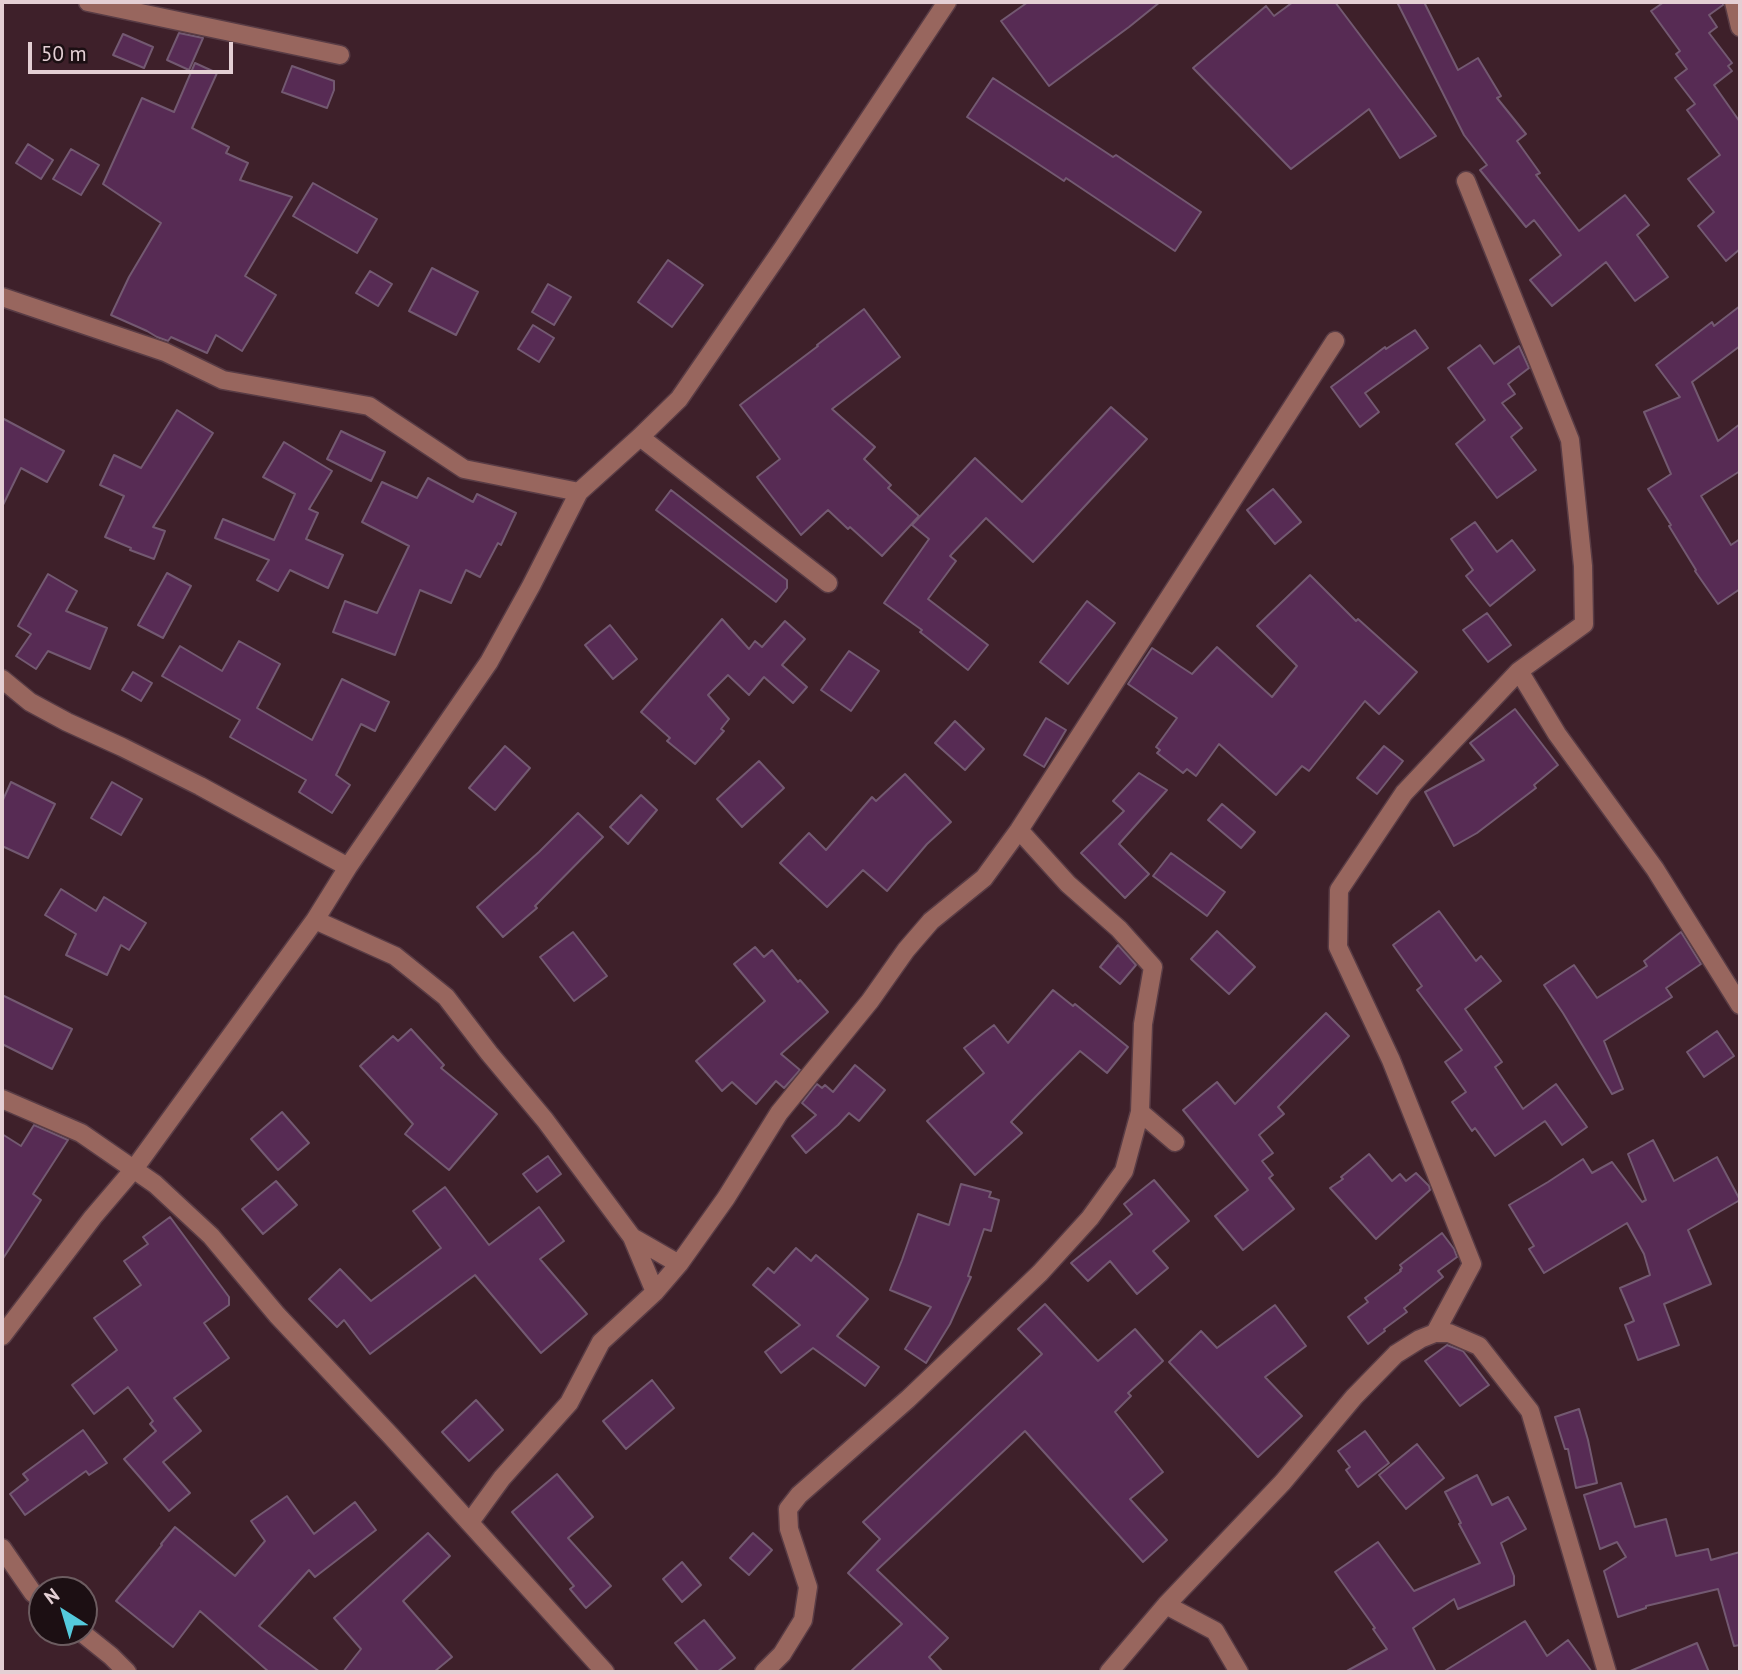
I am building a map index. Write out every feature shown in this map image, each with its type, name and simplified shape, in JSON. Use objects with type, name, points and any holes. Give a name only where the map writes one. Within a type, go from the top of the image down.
[{"type":"street","points":[[88,2],[340,55]]},
{"type":"street","points":[[2,1336],[93,1217],[134,1169],[316,920],[348,867],[489,662],[579,492],[679,399],[947,2]]},
{"type":"street","points":[[1734,2],[1740,27]]},
{"type":"street","points":[[1435,1333],[1472,1264],[1391,1060],[1338,947],[1339,890],[1404,793],[1519,671],[1584,624],[1583,566],[1570,440],[1466,181]]},
{"type":"street","points":[[2,297],[165,352],[223,380],[369,407],[464,469],[579,492]]},
{"type":"street","points":[[470,1522],[502,1478],[569,1403],[601,1342],[655,1292],[679,1264],[726,1198],[779,1113],[870,1002],[906,950],[931,921],[984,878],[1019,830],[1335,341]]},
{"type":"street","points":[[640,437],[828,583]]},
{"type":"street","points":[[1519,671],[1557,734],[1655,869],[1740,1005]]},
{"type":"street","points":[[2,679],[39,707],[200,786],[348,867]]},
{"type":"street","points":[[764,1672],[782,1654],[803,1620],[807,1587],[789,1529],[788,1509],[799,1495],[908,1399],[1040,1273],[1090,1218],[1124,1171],[1140,1112],[1143,1024],[1153,967],[1119,929],[1068,884],[1019,830]]},
{"type":"street","points":[[316,920],[395,956],[446,997],[489,1054],[545,1120],[632,1237],[655,1292]]},
{"type":"street","points":[[2,1099],[81,1133],[155,1184],[211,1236],[277,1315],[605,1672]]},
{"type":"street","points":[[1140,1112],[1175,1142]]},
{"type":"street","points":[[632,1237],[679,1264]]},
{"type":"street","points":[[1109,1672],[1166,1605],[1283,1482],[1353,1397],[1396,1354],[1435,1333],[1449,1333],[1479,1346],[1530,1411],[1607,1672]]},
{"type":"street","points":[[2,1548],[28,1586]]},
{"type":"street","points":[[1166,1605],[1215,1631],[1239,1672]]},
{"type":"street","points":[[98,1646],[127,1672]]},
{"type":"building","points":[[1028,2],[1160,2],[1049,86],[1001,21]]},
{"type":"building","points":[[1293,2],[1335,2],[1436,136],[1400,158],[1369,109],[1291,169],[1193,68],[1266,6],[1274,16]]},
{"type":"building","points":[[1397,2],[1424,2],[1458,70],[1478,58],[1501,96],[1497,98],[1526,134],[1517,141],[1540,173],[1536,175],[1579,231],[1625,195],[1649,225],[1637,235],[1668,277],[1635,301],[1606,262],[1552,306],[1530,280],[1561,255],[1534,220],[1526,227],[1480,170],[1487,165],[1464,135]]},
{"type":"building","points":[[1664,2],[1723,2],[1723,5],[1709,15],[1717,27],[1709,33],[1732,63],[1728,66],[1732,71],[1714,85],[1740,122],[1740,249],[1726,261],[1698,226],[1714,212],[1688,179],[1720,155],[1687,110],[1695,104],[1675,78],[1687,69],[1676,54],[1680,51],[1651,11]]},
{"type":"building","points":[[179,33],[203,38],[189,70],[167,60]]},
{"type":"building","points":[[123,34],[153,47],[144,68],[113,55]]},
{"type":"building","points":[[195,63],[217,73],[192,128],[229,147],[226,153],[248,163],[240,180],[292,197],[245,276],[276,295],[242,351],[216,335],[207,353],[171,337],[168,341],[157,337],[111,315],[129,277],[161,223],[103,184],[142,98],[174,112]]},
{"type":"building","points":[[292,66],[334,81],[334,90],[327,108],[282,92]]},
{"type":"building","points":[[993,78],[1201,212],[1175,251],[1066,178],[1064,181],[967,117]]},
{"type":"building","points":[[28,144],[53,160],[41,179],[16,163]]},
{"type":"building","points":[[71,149],[99,165],[81,195],[53,179]]},
{"type":"building","points":[[313,183],[377,219],[357,253],[293,216]]},
{"type":"building","points":[[668,260],[703,285],[672,327],[638,302]]},
{"type":"building","points":[[432,268],[478,292],[456,335],[409,311]]},
{"type":"building","points":[[370,271],[392,284],[378,306],[356,293]]},
{"type":"building","points":[[548,284],[571,297],[554,325],[532,312]]},
{"type":"building","points":[[1740,306],[1740,346],[1692,382],[1718,441],[1740,424],[1740,471],[1701,496],[1731,545],[1740,539],[1740,589],[1718,604],[1695,571],[1648,489],[1671,474],[1644,412],[1680,397],[1656,365],[1712,322],[1714,326]]},
{"type":"building","points":[[864,309],[900,357],[832,409],[875,447],[864,459],[891,485],[888,488],[919,516],[882,556],[828,510],[801,535],[757,477],[780,459],[740,405]]},
{"type":"building","points":[[533,325],[554,338],[539,362],[518,349]]},
{"type":"building","points":[[1415,330],[1428,348],[1365,393],[1379,412],[1360,427],[1331,387],[1385,347],[1386,349]]},
{"type":"building","points":[[1480,345],[1494,364],[1519,346],[1529,368],[1508,384],[1515,394],[1502,403],[1522,428],[1511,437],[1536,470],[1497,498],[1456,444],[1485,420],[1448,368]]},
{"type":"building","points":[[1111,407],[1147,439],[1033,562],[986,518],[950,556],[956,561],[928,599],[988,645],[968,670],[920,632],[922,630],[884,603],[929,539],[912,525],[975,458],[1022,502]]},
{"type":"building","points":[[177,410],[213,433],[153,527],[165,531],[154,559],[105,537],[124,496],[100,485],[114,455],[141,468]]},
{"type":"building","points":[[2,418],[64,451],[47,482],[21,468],[2,507]]},
{"type":"building","points":[[341,431],[385,452],[371,481],[327,459]]},
{"type":"building","points":[[284,442],[332,471],[309,509],[318,513],[306,539],[343,555],[328,588],[290,570],[278,591],[257,580],[269,560],[215,538],[223,519],[274,540],[295,494],[263,477]]},
{"type":"building","points":[[428,478],[473,502],[477,494],[516,513],[501,545],[498,543],[480,577],[466,570],[451,603],[420,590],[395,655],[333,632],[345,601],[377,613],[409,546],[362,522],[382,482],[417,498]]},
{"type":"building","points":[[1273,489],[1301,522],[1275,544],[1247,510]]},
{"type":"building","points":[[671,490],[787,580],[787,588],[776,602],[656,510]]},
{"type":"building","points":[[1475,522],[1497,552],[1512,540],[1535,570],[1490,606],[1466,576],[1473,570],[1451,539]]},
{"type":"building","points":[[167,573],[191,586],[163,638],[138,625]]},
{"type":"building","points":[[48,574],[77,591],[66,611],[107,628],[90,669],[48,651],[36,669],[16,656],[31,634],[18,626]]},
{"type":"building","points":[[1310,575],[1356,621],[1358,619],[1417,672],[1379,714],[1365,701],[1309,771],[1302,766],[1276,795],[1219,744],[1196,776],[1187,769],[1183,773],[1157,753],[1160,750],[1156,747],[1177,718],[1128,684],[1152,648],[1192,674],[1217,647],[1272,697],[1297,666],[1257,626]]},
{"type":"building","points":[[1087,601],[1115,623],[1068,684],[1040,662]]},
{"type":"building","points":[[1487,613],[1511,645],[1488,662],[1463,630]]},
{"type":"building","points":[[722,619],[749,649],[755,641],[762,647],[785,621],[805,639],[782,665],[807,687],[793,703],[764,677],[749,695],[728,675],[708,695],[729,719],[721,729],[724,731],[695,764],[667,741],[670,738],[641,712]]},
{"type":"building","points":[[610,625],[637,659],[613,679],[585,645]]},
{"type":"building","points":[[239,641],[280,664],[257,708],[312,740],[342,679],[389,702],[375,731],[361,724],[336,775],[350,785],[332,813],[299,792],[306,780],[230,737],[240,720],[162,676],[180,646],[222,671]]},
{"type":"building","points":[[849,651],[879,671],[851,711],[821,690]]},
{"type":"building","points":[[133,672],[152,683],[141,701],[122,690]]},
{"type":"building","points":[[1515,709],[1558,765],[1534,785],[1536,788],[1477,833],[1454,846],[1425,792],[1484,760],[1470,743]]},
{"type":"building","points":[[1046,718],[1066,730],[1044,767],[1024,755]]},
{"type":"building","points":[[955,721],[984,749],[965,770],[935,743]]},
{"type":"building","points":[[505,746],[530,768],[495,810],[469,788]]},
{"type":"building","points":[[1384,746],[1403,761],[1377,794],[1357,778]]},
{"type":"building","points":[[759,761],[784,788],[742,827],[717,799]]},
{"type":"building","points":[[1139,773],[1167,790],[1119,844],[1149,874],[1125,898],[1081,853],[1124,811],[1113,801]]},
{"type":"building","points":[[905,774],[951,822],[927,844],[887,891],[863,870],[827,907],[780,863],[809,833],[826,850],[872,797],[876,801]]},
{"type":"building","points":[[11,782],[55,804],[28,858],[2,846],[2,802]]},
{"type":"building","points":[[112,782],[142,799],[121,835],[91,818]]},
{"type":"building","points":[[641,795],[657,810],[628,844],[610,827]]},
{"type":"building","points":[[1222,804],[1255,832],[1241,848],[1208,820]]},
{"type":"building","points":[[578,813],[603,837],[535,906],[537,908],[503,937],[477,907]]},
{"type":"building","points":[[1171,853],[1225,892],[1207,916],[1153,876]]},
{"type":"building","points":[[61,889],[96,911],[104,897],[146,923],[129,950],[121,945],[107,975],[66,955],[76,934],[45,915]]},
{"type":"building","points":[[1439,911],[1476,961],[1481,956],[1501,981],[1465,1009],[1502,1062],[1495,1067],[1523,1109],[1556,1084],[1587,1127],[1562,1145],[1545,1121],[1495,1156],[1475,1128],[1472,1131],[1452,1102],[1466,1092],[1445,1062],[1462,1050],[1417,990],[1422,986],[1393,945]]},
{"type":"building","points":[[1217,931],[1255,967],[1229,994],[1191,959]]},
{"type":"building","points":[[573,932],[607,976],[574,1001],[540,957]]},
{"type":"building","points":[[1681,932],[1701,964],[1666,988],[1672,997],[1604,1041],[1623,1089],[1612,1094],[1544,985],[1574,965],[1597,998],[1647,966],[1644,961]]},
{"type":"building","points":[[1118,945],[1136,965],[1120,984],[1100,967]]},
{"type":"building","points":[[755,947],[764,957],[772,950],[798,982],[800,980],[828,1012],[781,1054],[800,1070],[784,1088],[776,1081],[756,1104],[732,1082],[722,1091],[696,1061],[765,1001],[734,964]]},
{"type":"building","points":[[1053,990],[1073,1006],[1075,1004],[1128,1047],[1107,1073],[1080,1051],[1011,1122],[1022,1133],[975,1175],[927,1121],[984,1073],[964,1048],[994,1025],[1008,1043]]},
{"type":"building","points":[[2,995],[72,1029],[52,1069],[2,1044]]},
{"type":"building","points":[[1326,1013],[1349,1036],[1278,1107],[1284,1114],[1259,1135],[1273,1153],[1262,1161],[1273,1175],[1269,1178],[1294,1209],[1243,1250],[1215,1216],[1248,1190],[1183,1110],[1217,1082],[1235,1104]]},
{"type":"building","points":[[411,1029],[444,1065],[441,1068],[497,1114],[449,1170],[405,1134],[413,1124],[360,1066],[393,1036],[398,1041]]},
{"type":"building","points":[[1717,1031],[1734,1056],[1704,1077],[1687,1052]]},
{"type":"building","points":[[855,1065],[885,1090],[859,1121],[849,1113],[806,1153],[792,1136],[816,1115],[802,1103],[817,1084],[822,1088],[825,1085],[833,1092]]},
{"type":"building","points":[[282,1112],[309,1143],[278,1170],[251,1139]]},
{"type":"building","points":[[34,1125],[68,1140],[33,1194],[41,1200],[2,1260],[2,1134],[21,1146]]},
{"type":"building","points":[[1653,1140],[1674,1181],[1717,1157],[1740,1200],[1688,1230],[1711,1284],[1664,1304],[1679,1345],[1638,1360],[1625,1325],[1634,1321],[1620,1288],[1650,1275],[1644,1254],[1627,1223],[1544,1273],[1529,1249],[1534,1246],[1509,1205],[1583,1159],[1592,1173],[1612,1162],[1642,1202],[1646,1200],[1628,1154]]},
{"type":"building","points":[[1369,1154],[1392,1181],[1400,1174],[1406,1181],[1416,1173],[1430,1190],[1376,1239],[1330,1188]]},
{"type":"building","points":[[548,1156],[561,1174],[537,1192],[523,1174]]},
{"type":"building","points":[[1154,1180],[1189,1221],[1153,1251],[1168,1268],[1137,1294],[1110,1261],[1088,1281],[1071,1263],[1132,1214],[1124,1204]]},
{"type":"building","points":[[276,1181],[297,1205],[263,1234],[242,1209]]},
{"type":"building","points":[[961,1184],[991,1192],[989,1197],[999,1200],[991,1231],[984,1229],[968,1276],[971,1277],[950,1324],[926,1363],[905,1349],[931,1307],[890,1290],[918,1214],[949,1225]]},
{"type":"building","points":[[445,1187],[489,1245],[539,1207],[564,1241],[540,1259],[587,1314],[541,1353],[475,1275],[370,1354],[344,1320],[337,1327],[309,1299],[340,1269],[371,1301],[441,1248],[413,1211]]},
{"type":"building","points":[[170,1217],[229,1297],[229,1305],[204,1323],[229,1358],[174,1398],[201,1431],[163,1462],[190,1493],[169,1511],[124,1459],[156,1431],[150,1424],[153,1421],[128,1387],[94,1414],[72,1385],[117,1350],[94,1318],[141,1285],[124,1261],[148,1244],[143,1237]]},
{"type":"building","points":[[1442,1233],[1457,1257],[1438,1271],[1443,1277],[1404,1308],[1407,1312],[1368,1344],[1348,1317],[1368,1302],[1365,1298],[1401,1271],[1400,1265]]},
{"type":"building","points":[[796,1248],[811,1261],[816,1255],[868,1299],[837,1336],[879,1367],[865,1386],[813,1348],[781,1373],[765,1352],[800,1325],[753,1285],[768,1268],[774,1273]]},
{"type":"building","points":[[1045,1304],[1098,1361],[1135,1329],[1163,1361],[1128,1393],[1131,1396],[1115,1412],[1163,1472],[1130,1499],[1167,1540],[1143,1562],[1025,1431],[877,1570],[948,1638],[929,1657],[943,1672],[850,1672],[902,1624],[848,1573],[880,1539],[863,1522],[1042,1354],[1018,1329]]},
{"type":"building","points":[[1275,1305],[1306,1346],[1265,1377],[1302,1416],[1258,1457],[1169,1362],[1201,1331],[1217,1348]]},
{"type":"building","points":[[1447,1345],[1463,1351],[1489,1385],[1460,1406],[1425,1361]]},
{"type":"building","points":[[652,1380],[674,1408],[626,1449],[603,1421]]},
{"type":"building","points":[[476,1400],[503,1430],[469,1461],[442,1432]]},
{"type":"building","points":[[1579,1409],[1597,1483],[1576,1488],[1568,1449],[1565,1449],[1555,1417]]},
{"type":"building","points":[[83,1430],[107,1463],[89,1475],[86,1471],[25,1515],[10,1494],[28,1480],[23,1474]]},
{"type":"building","points":[[1365,1431],[1389,1463],[1358,1487],[1346,1470],[1350,1467],[1338,1451]]},
{"type":"building","points":[[1417,1444],[1444,1478],[1406,1509],[1379,1475]]},
{"type":"building","points":[[557,1474],[593,1517],[568,1538],[611,1586],[586,1608],[570,1589],[574,1586],[512,1512]]},
{"type":"building","points":[[1477,1475],[1492,1505],[1508,1497],[1526,1529],[1501,1543],[1514,1576],[1514,1585],[1458,1609],[1454,1599],[1413,1628],[1436,1672],[1345,1672],[1387,1649],[1335,1572],[1378,1542],[1414,1591],[1480,1563],[1445,1492]]},
{"type":"building","points":[[1621,1483],[1635,1527],[1666,1519],[1676,1556],[1708,1549],[1711,1560],[1740,1552],[1740,1645],[1734,1646],[1718,1589],[1646,1606],[1618,1617],[1604,1571],[1626,1557],[1617,1542],[1600,1549],[1584,1495]]},
{"type":"building","points":[[287,1496],[314,1534],[355,1502],[376,1530],[315,1577],[309,1570],[259,1626],[320,1672],[269,1672],[200,1611],[173,1647],[116,1601],[175,1527],[235,1576],[265,1541],[251,1521]]},
{"type":"building","points":[[428,1533],[450,1556],[403,1601],[452,1657],[434,1672],[343,1672],[361,1649],[334,1618]]},
{"type":"building","points":[[753,1533],[772,1550],[749,1575],[730,1558]]},
{"type":"building","points":[[682,1562],[701,1585],[682,1602],[663,1579]]},
{"type":"building","points":[[704,1620],[735,1658],[717,1672],[699,1672],[675,1643]]},
{"type":"building","points":[[1525,1621],[1547,1656],[1568,1640],[1592,1672],[1443,1672]]},
{"type":"building","points":[[1697,1643],[1709,1672],[1628,1672]]}]
